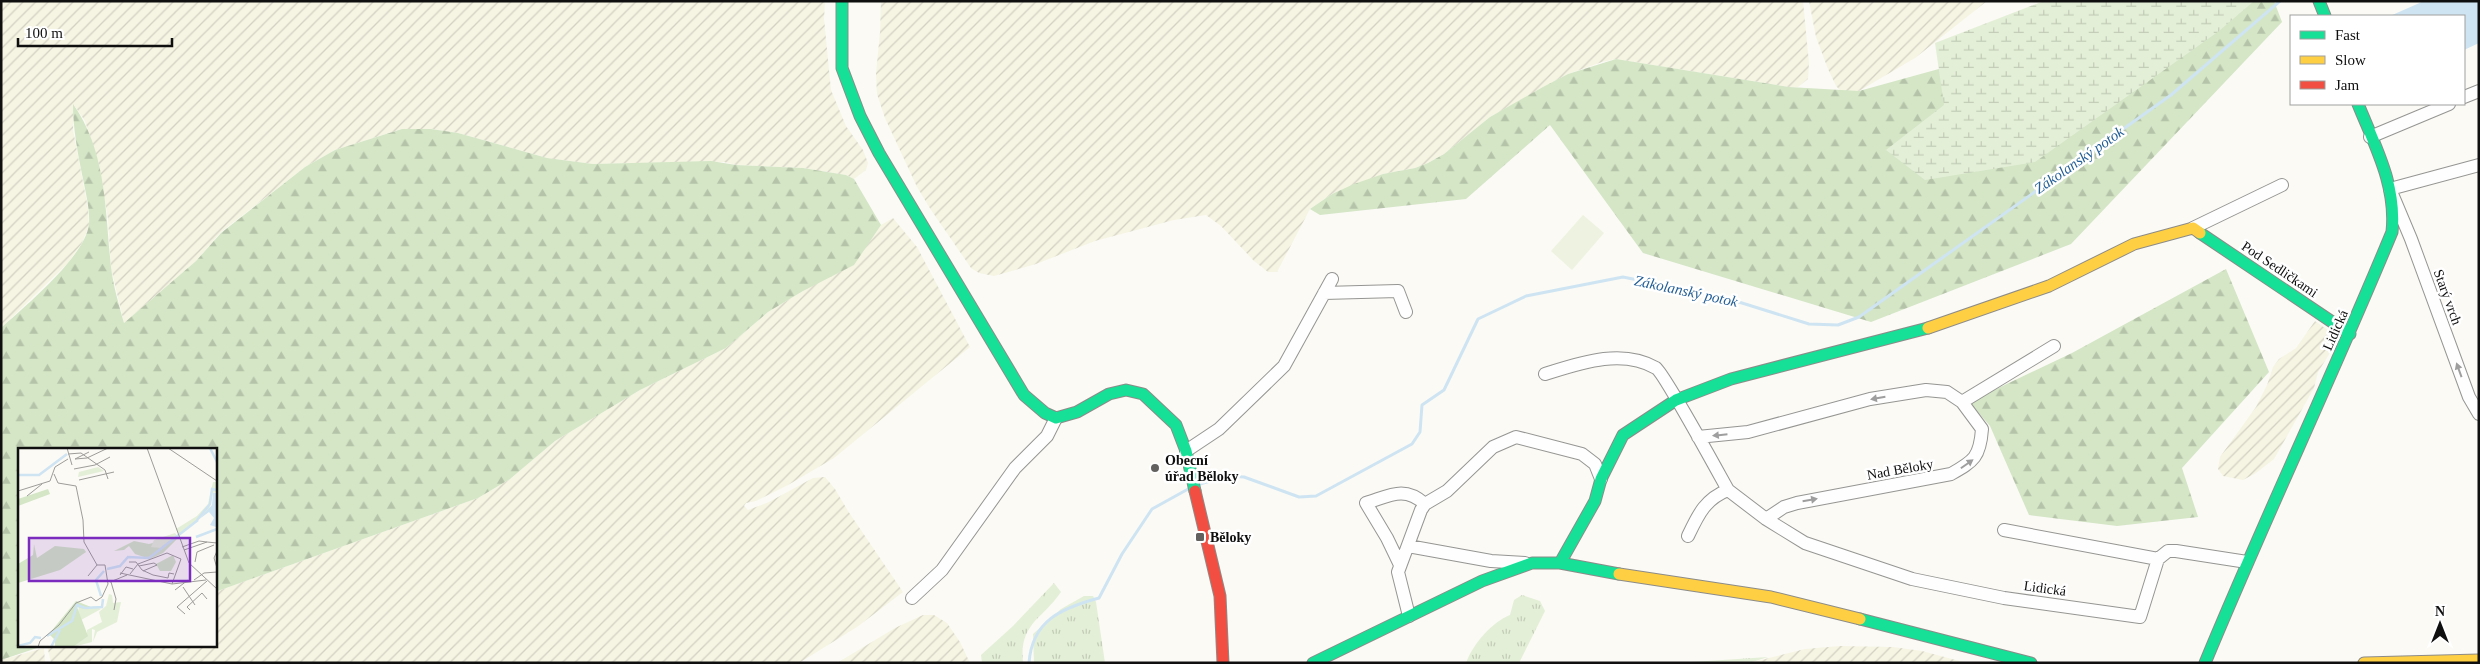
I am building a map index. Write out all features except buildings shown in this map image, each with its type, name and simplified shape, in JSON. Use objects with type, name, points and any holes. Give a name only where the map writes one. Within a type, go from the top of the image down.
[{"type":"street","points":[[842,1],[842,68],[860,116],[1014,380],[1034,406],[1056,418],[1077,412],[1118,390],[1135,391],[1154,402],[1176,425],[1186,451],[1220,596],[1223,663]]},
{"type":"street","points":[[2319,1],[2325,15]]},
{"type":"street","points":[[2465,98],[2479,91]]},
{"type":"street","name":"Lidická","points":[[2205,663],[2247,562],[2350,334],[2392,232],[2395,214],[2390,189],[2358,105]]},
{"type":"street","points":[[2370,137],[2447,105]]},
{"type":"street","points":[[2390,189],[2479,165]]},
{"type":"street","points":[[1560,563],[1595,501],[1601,479],[1623,435],[1676,400],[1731,379],[1936,326],[2050,286],[2134,244],[2193,228],[2282,185]]},
{"type":"street","name":"Starý vrch","points":[[2390,189],[2411,239],[2469,397],[2479,414]]},
{"type":"street","name":"Pod Sedličkami","points":[[2193,228],[2350,334]]},
{"type":"street","points":[[1186,451],[1219,429],[1284,366],[1332,279]]},
{"type":"street","points":[[1324,293],[1398,290],[1406,312]]},
{"type":"street","points":[[1962,402],[2054,346]]},
{"type":"street","points":[[1545,374],[1587,360],[1634,359],[1658,369],[1728,490],[1766,519]]},
{"type":"street","name":"Nad Běloky","points":[[1698,437],[1748,432],[1870,399],[1926,390],[1946,392],[1962,402],[1982,429],[1981,448],[1972,462],[1951,474],[1797,503],[1784,507],[1766,519]]},
{"type":"street","points":[[912,598],[942,570],[1015,468],[1047,436],[1056,418]]},
{"type":"street","points":[[1409,616],[1400,581],[1400,565],[1425,504],[1447,491],[1493,448],[1516,437],[1582,454],[1595,464],[1601,479]]},
{"type":"street","points":[[1688,536],[1703,506],[1716,495],[1728,490]]},
{"type":"street","points":[[1400,565],[1387,538],[1366,503],[1405,492],[1418,498],[1425,504]]},
{"type":"street","name":"Lidická","points":[[1766,519],[1805,543],[1915,580],[2004,598],[2140,617],[2158,559]]},
{"type":"street","points":[[2004,530],[2158,559],[2168,551],[2176,551],[2247,562]]},
{"type":"street","points":[[1408,546],[1491,561],[1560,563],[1771,597],[2031,663]]},
{"type":"street","points":[[1313,663],[1482,581],[1532,563]]},
{"type":"street","points":[[2364,663],[2479,660]]},
{"type":"green space","points":[[1,1],[825,1],[824,19],[831,90],[846,126],[863,150],[868,163],[866,170],[854,179],[846,175],[803,168],[736,165],[724,162],[593,164],[547,158],[458,133],[431,129],[402,129],[335,150],[305,167],[221,232],[196,261],[124,323],[111,268],[108,219],[99,166],[85,121],[74,105],[73,130],[88,208],[89,226],[82,243],[68,263],[1,328]]},
{"type":"green space","points":[[881,1],[1803,1],[1809,63],[1808,79],[1798,87],[1789,87],[1616,59],[1602,62],[1568,74],[1490,117],[1444,154],[1428,163],[1415,168],[1383,174],[1332,194],[1310,209],[1277,272],[1268,272],[1254,261],[1221,226],[1206,215],[1174,220],[1095,241],[1036,264],[994,276],[979,273],[971,268],[917,187],[885,118],[877,94],[876,74]]},
{"type":"green space","points":[[1809,1],[1987,1],[1915,58],[1859,91],[1852,93],[1842,92],[1836,86],[1828,69],[1816,37]]},
{"type":"green space","points":[[2044,1],[2254,1],[2219,31],[2035,162],[1925,180],[1886,150],[1944,105],[1935,43]]},
{"type":"green space","points":[[2185,1],[2274,1],[2282,22],[2071,244],[1871,322],[1643,253],[1550,125],[1466,199],[1320,215],[1310,209],[1332,194],[1354,184],[1383,174],[1415,168],[1428,163],[1444,154],[1490,117],[1543,87],[1568,74],[1616,59],[1789,87],[1859,91]]},
{"type":"green space","points":[[73,104],[84,122],[98,162],[105,203],[112,274],[124,323],[196,261],[221,233],[305,167],[335,150],[402,129],[431,129],[458,133],[547,158],[593,164],[711,161],[736,165],[803,168],[846,175],[854,179],[881,225],[854,265],[803,291],[768,312],[726,348],[640,390],[555,441],[510,479],[478,498],[216,592],[216,448],[18,448],[18,646],[43,646],[1,660],[1,328],[66,265],[85,237],[89,224],[89,213],[74,123]]},
{"type":"green space","points":[[1583,215],[1604,233],[1572,270],[1551,251]]},
{"type":"green space","points":[[893,218],[917,247],[970,347],[834,458],[788,485],[756,501],[746,503],[744,506],[748,510],[769,502],[813,478],[825,477],[835,489],[903,592],[857,627],[799,663],[51,663],[47,646],[216,646],[216,592],[478,498],[510,479],[555,441],[640,390],[726,348],[768,312],[803,291],[873,235],[881,225]]},
{"type":"green space","points":[[2226,269],[2269,372],[2182,468],[2198,517],[2117,526],[2029,515],[1990,426],[1969,402],[2072,353]]},
{"type":"green space","points":[[2315,321],[2332,333],[2335,345],[2318,372],[2314,388],[2274,459],[2243,480],[2223,476],[2218,469],[2220,457],[2256,407],[2267,385],[2273,367],[2279,359],[2296,348]]},
{"type":"green space","points":[[1054,583],[1061,592],[1028,630],[1023,650],[1023,663],[982,663],[981,655],[1013,626]]},
{"type":"green space","points":[[1522,595],[1540,601],[1545,611],[1519,663],[1466,663],[1478,641],[1490,628],[1510,615],[1514,600]]},
{"type":"green space","points":[[1084,596],[1093,596],[1096,602],[1105,663],[1034,663],[1033,634],[1061,609]]},
{"type":"green space","points":[[923,615],[934,615],[947,623],[960,642],[970,663],[837,663],[895,628]]},
{"type":"green space","points":[[1840,646],[1893,647],[1922,651],[1967,663],[1749,663],[1805,649]]},
{"type":"green space","points":[[44,648],[45,663],[1,663],[1,660]]},
{"type":"green space","points":[[1768,657],[1749,663],[1677,663]]},
{"type":"water","points":[[2424,1],[2479,1],[2479,43],[2465,50],[2465,15],[2392,15]]},
{"type":"waterway","name":"Zákolanský potok","points":[[1200,484],[1227,476],[1244,477],[1299,497],[1316,496],[1412,444],[1420,432],[1422,405],[1444,390],[1478,319],[1526,296],[1623,277],[1726,298],[1809,324],[1838,325],[1859,317],[2171,95],[2280,1]]},
{"type":"waterway","name":"Zákolanský potok","points":[[1029,663],[1031,648],[1043,626],[1061,612],[1099,598],[1122,554],[1152,509],[1190,488]]},
{"type":"traffic: fast","points":[[842,1],[842,68],[860,116],[879,153],[1024,395],[1045,413],[1056,418],[1077,412],[1109,394],[1126,390],[1143,394],[1176,425],[1186,451],[1195,491]]},
{"type":"traffic: fast","points":[[2319,1],[2325,15]]},
{"type":"traffic: fast","points":[[2205,663],[2392,232],[2393,215],[2388,182],[2378,151],[2358,105]]},
{"type":"traffic: fast","points":[[2200,233],[2350,334]]},
{"type":"traffic: fast","points":[[1560,563],[1595,501],[1601,479],[1623,435],[1676,400],[1731,379],[1928,328]]},
{"type":"traffic: fast","points":[[1313,663],[1482,581],[1532,563],[1560,563],[1619,574]]},
{"type":"traffic: fast","points":[[1860,619],[2031,663]]},
{"type":"traffic: slow","points":[[1928,328],[2049,286],[2134,244],[2193,228],[2200,233]]},
{"type":"traffic: slow","points":[[1619,574],[1771,597],[1860,619]]},
{"type":"traffic: slow","points":[[2364,663],[2479,660]]},
{"type":"traffic: jam","points":[[1195,491],[1220,596],[1223,663]]},
{"type":"place","name":"Obecní úřad Běloky","points":[[1155,468]]},
{"type":"place","name":"Běloky","points":[[1200,537]]}]
